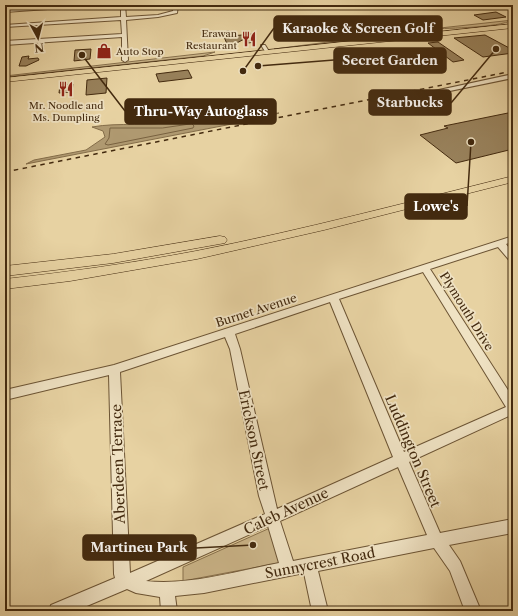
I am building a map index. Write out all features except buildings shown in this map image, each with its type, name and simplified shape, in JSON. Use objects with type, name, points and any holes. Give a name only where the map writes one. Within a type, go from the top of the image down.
[{"type":"highway","points":[[5,271],[148,254],[230,239],[513,170]]},
{"type":"highway","points":[[5,284],[82,275],[168,261],[257,243],[513,179]]},
{"type":"highway","points":[[441,197],[513,184]]},
{"type":"main road","points":[[5,80],[218,58],[265,49],[352,36],[513,19]]},
{"type":"main road","points":[[5,73],[126,60],[432,34],[513,25]]},
{"type":"street","points":[[5,11],[103,5]]},
{"type":"street","points":[[123,5],[126,60]]},
{"type":"street","points":[[171,5],[173,11]]},
{"type":"street","points":[[5,26],[165,15],[173,11],[176,5]]},
{"type":"street","points":[[424,28],[432,34]]},
{"type":"street","points":[[5,43],[125,35]]},
{"type":"street","points":[[377,104],[513,76]]},
{"type":"street","name":"Burnet Avenue","points":[[5,395],[114,369],[513,239]]},
{"type":"street","points":[[500,243],[513,259]]},
{"type":"street","name":"Plymouth Drive","points":[[425,268],[513,408]]},
{"type":"street","name":"Luddington Street","points":[[333,298],[400,459],[437,541],[455,566],[473,611]]},
{"type":"street","name":"Erickson Street","points":[[229,332],[235,349],[271,517],[288,569]]},
{"type":"street","name":"Aberdeen Terrace","points":[[114,369],[121,574],[127,581]]},
{"type":"street","name":"Caleb Avenue","points":[[57,611],[513,408]]},
{"type":"street","name":"Sunnycrest Road","points":[[127,581],[146,588],[167,590],[288,569],[513,526]]},
{"type":"street","points":[[309,565],[320,611]]},
{"type":"street","points":[[167,590],[169,611]]},
{"type":"shaded area","points":[[513,20],[496,25],[431,29]]},
{"type":"shaded area","points":[[422,30],[412,34],[274,49]]},
{"type":"shaded area","points":[[215,52],[203,56],[5,77],[5,76]]},
{"type":"shaded area","points":[[270,528],[279,563],[183,581],[183,567]]},
{"type":"water","points":[[279,113],[268,117],[26,164],[34,160],[86,150],[105,137],[103,131],[92,127],[156,124],[175,121]]},
{"type":"railway","points":[[5,172],[513,71]]},
{"type":"place","name":"Erawan Restaurant","points":[[249,39]]},
{"type":"place","name":"Starbucks","points":[[496,49]]},
{"type":"place","name":"Auto Stop","points":[[104,51]]},
{"type":"place","name":"Thru-Way Autoglass","points":[[82,55]]},
{"type":"place","name":"Secret Garden","points":[[258,66]]},
{"type":"place","name":"Karaoke & Screen Golf","points":[[243,71]]},
{"type":"place","name":"Mr. Noodle and Ms. Dumpling","points":[[66,89]]},
{"type":"place","name":"Lowe's","points":[[471,142]]},
{"type":"place","name":"Martineu Park","points":[[253,545]]}]
